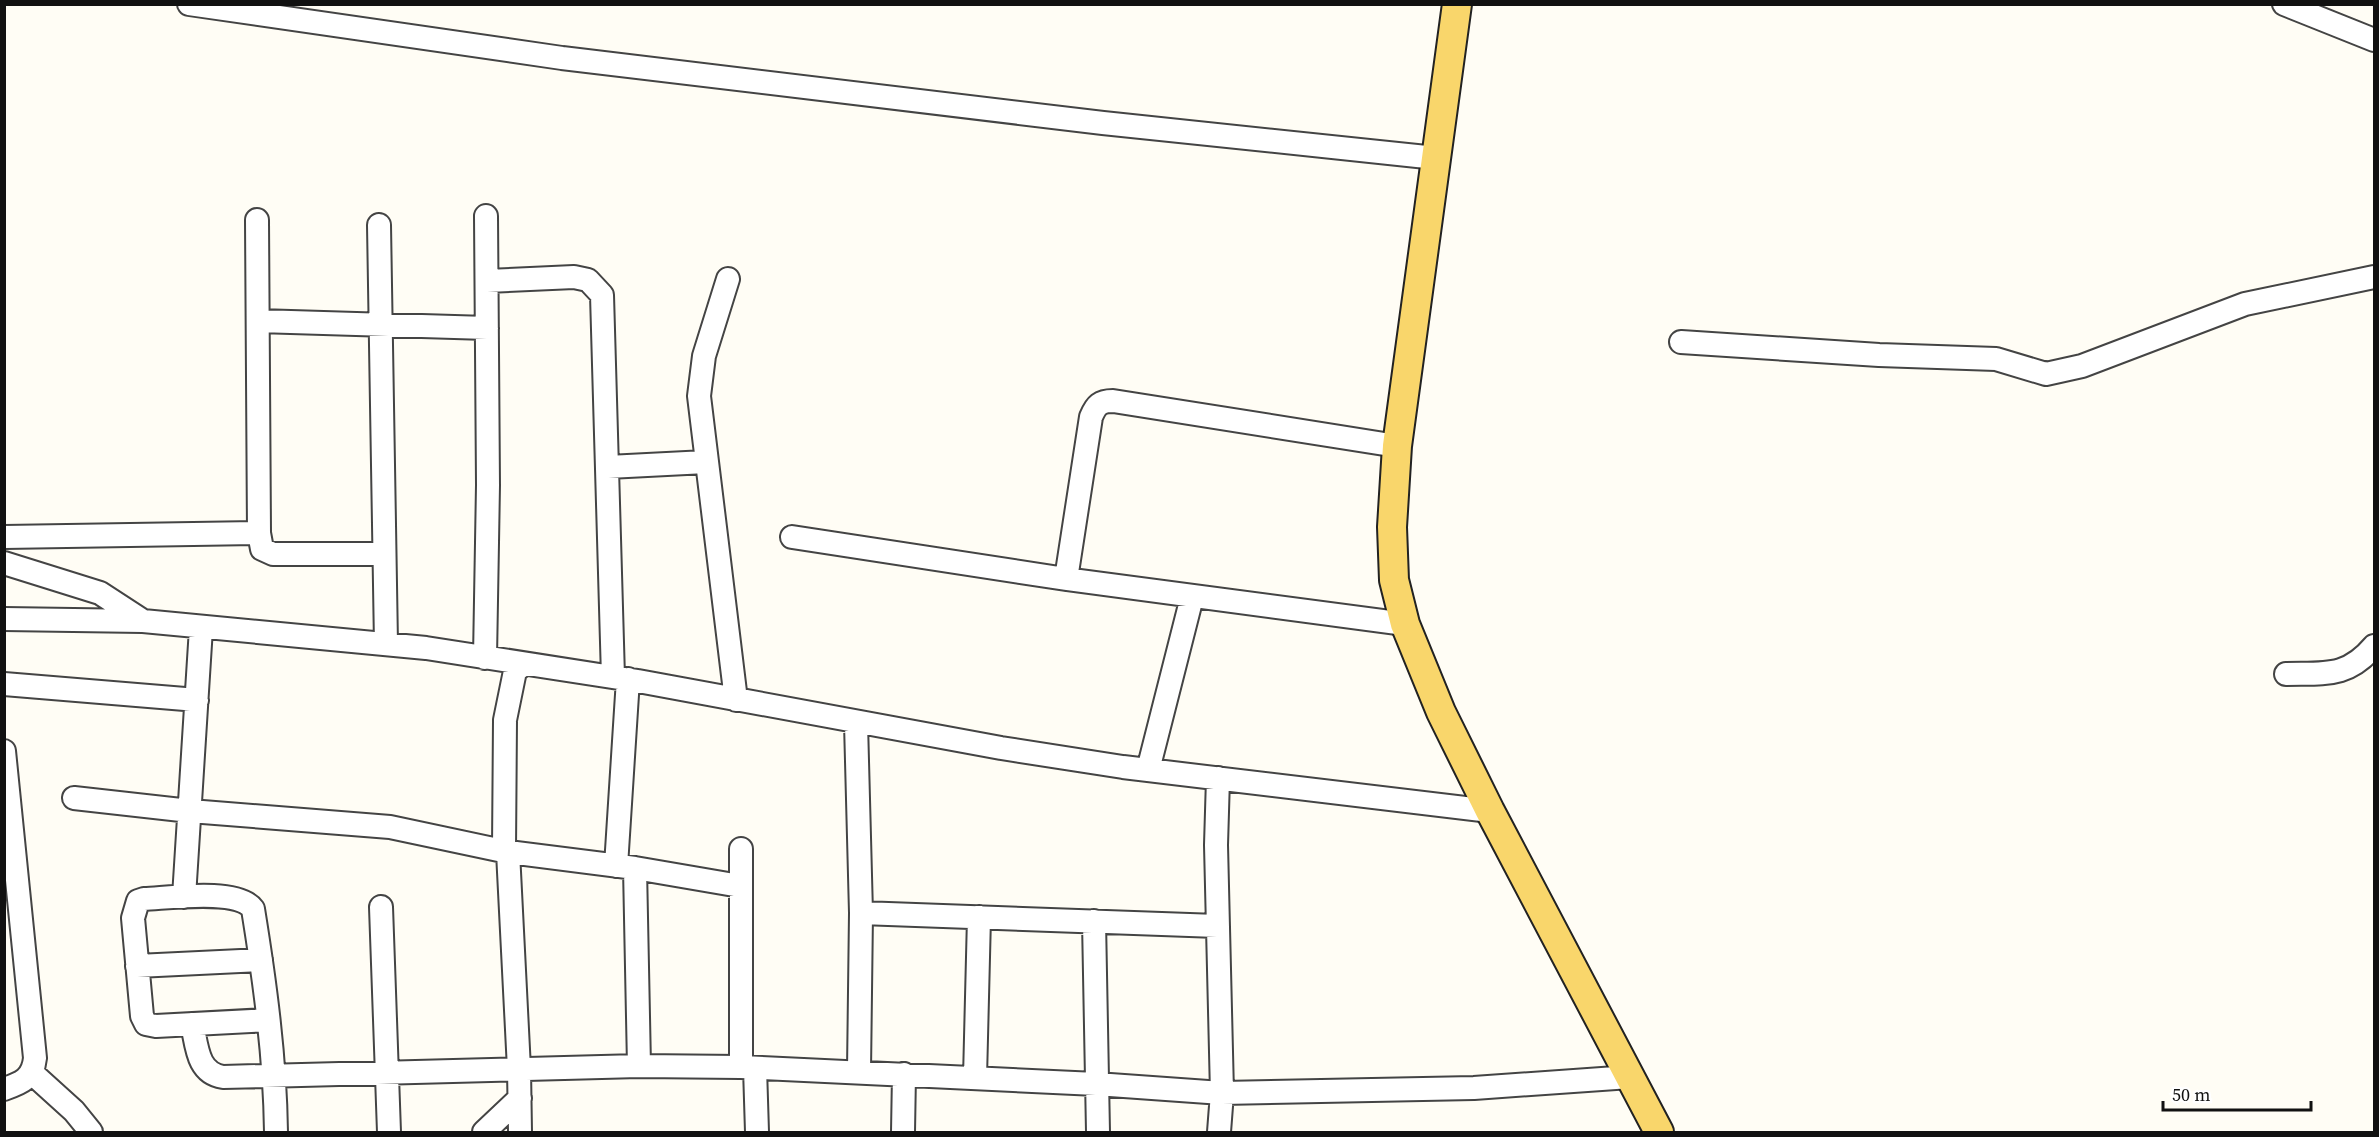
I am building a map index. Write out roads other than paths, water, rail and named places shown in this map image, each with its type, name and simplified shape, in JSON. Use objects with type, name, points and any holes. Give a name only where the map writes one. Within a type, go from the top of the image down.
[{"type":"main road","points":[[1457,4],[1397,446],[1392,527],[1394,569],[1405,624],[1441,712],[1490,812],[1659,1132]]},
{"type":"street","points":[[189,4],[562,58],[1103,123],[1436,158]]},
{"type":"street","points":[[2284,4],[2374,40]]},
{"type":"street","points":[[485,658],[488,485],[486,216]]},
{"type":"street","points":[[257,220],[259,533],[262,549],[268,553],[384,554]]},
{"type":"street","points":[[379,225],[386,644]]},
{"type":"street","points":[[486,281],[574,277],[588,280],[597,287],[604,308],[608,467],[621,678],[625,867],[639,1066]]},
{"type":"street","points":[[1681,342],[1879,355],[1996,359],[2037,372],[2053,373],[2082,366],[2245,304],[2374,277]]},
{"type":"street","points":[[728,279],[700,376],[701,418],[736,700]]},
{"type":"street","points":[[258,321],[487,328]]},
{"type":"street","points":[[1065,579],[1091,417],[1095,408],[1102,402],[1397,446]]},
{"type":"street","points":[[608,467],[706,462]]},
{"type":"street","points":[[4,537],[259,533]]},
{"type":"street","points":[[792,537],[1065,579],[1405,624]]},
{"type":"street","points":[[4,563],[100,593],[143,621]]},
{"type":"street","points":[[1148,770],[1192,597]]},
{"type":"street","points":[[4,619],[143,621],[386,644],[621,678],[1012,750],[1148,770],[1490,812]]},
{"type":"street","points":[[184,897],[201,628]]},
{"type":"street","points":[[2286,674],[2344,671],[2364,658],[2374,646]]},
{"type":"street","points":[[520,1132],[508,852],[504,850],[505,720],[515,671],[524,664]]},
{"type":"street","points":[[4,684],[197,700]]},
{"type":"street","points":[[856,723],[861,913],[859,1071]]},
{"type":"street","points":[[4,751],[9,835],[35,1058],[32,1073],[20,1084],[4,1089]]},
{"type":"street","points":[[1218,778],[1216,926],[1222,1093],[1219,1132]]},
{"type":"street","points":[[74,798],[190,811],[390,827],[508,852],[625,867],[740,886]]},
{"type":"street","points":[[741,849],[740,886],[748,1068],[757,1132]]},
{"type":"street","points":[[268,1020],[150,1026],[144,1022],[136,966],[133,918],[135,906],[144,899],[232,897],[248,902],[253,909],[261,960],[275,1077],[276,1132]]},
{"type":"street","points":[[381,907],[389,1132]]},
{"type":"street","points":[[861,913],[1216,926]]},
{"type":"street","points":[[975,1078],[980,917]]},
{"type":"street","points":[[1094,921],[1098,1132]]},
{"type":"street","points":[[136,966],[261,960]]},
{"type":"street","points":[[192,1024],[200,1058],[207,1071],[223,1077],[639,1066],[859,1071],[1222,1093],[1474,1088],[1630,1077]]},
{"type":"street","points":[[32,1073],[74,1111],[91,1132]]},
{"type":"street","points":[[903,1132],[904,1074]]},
{"type":"street","points":[[484,1132],[520,1098]]}]
